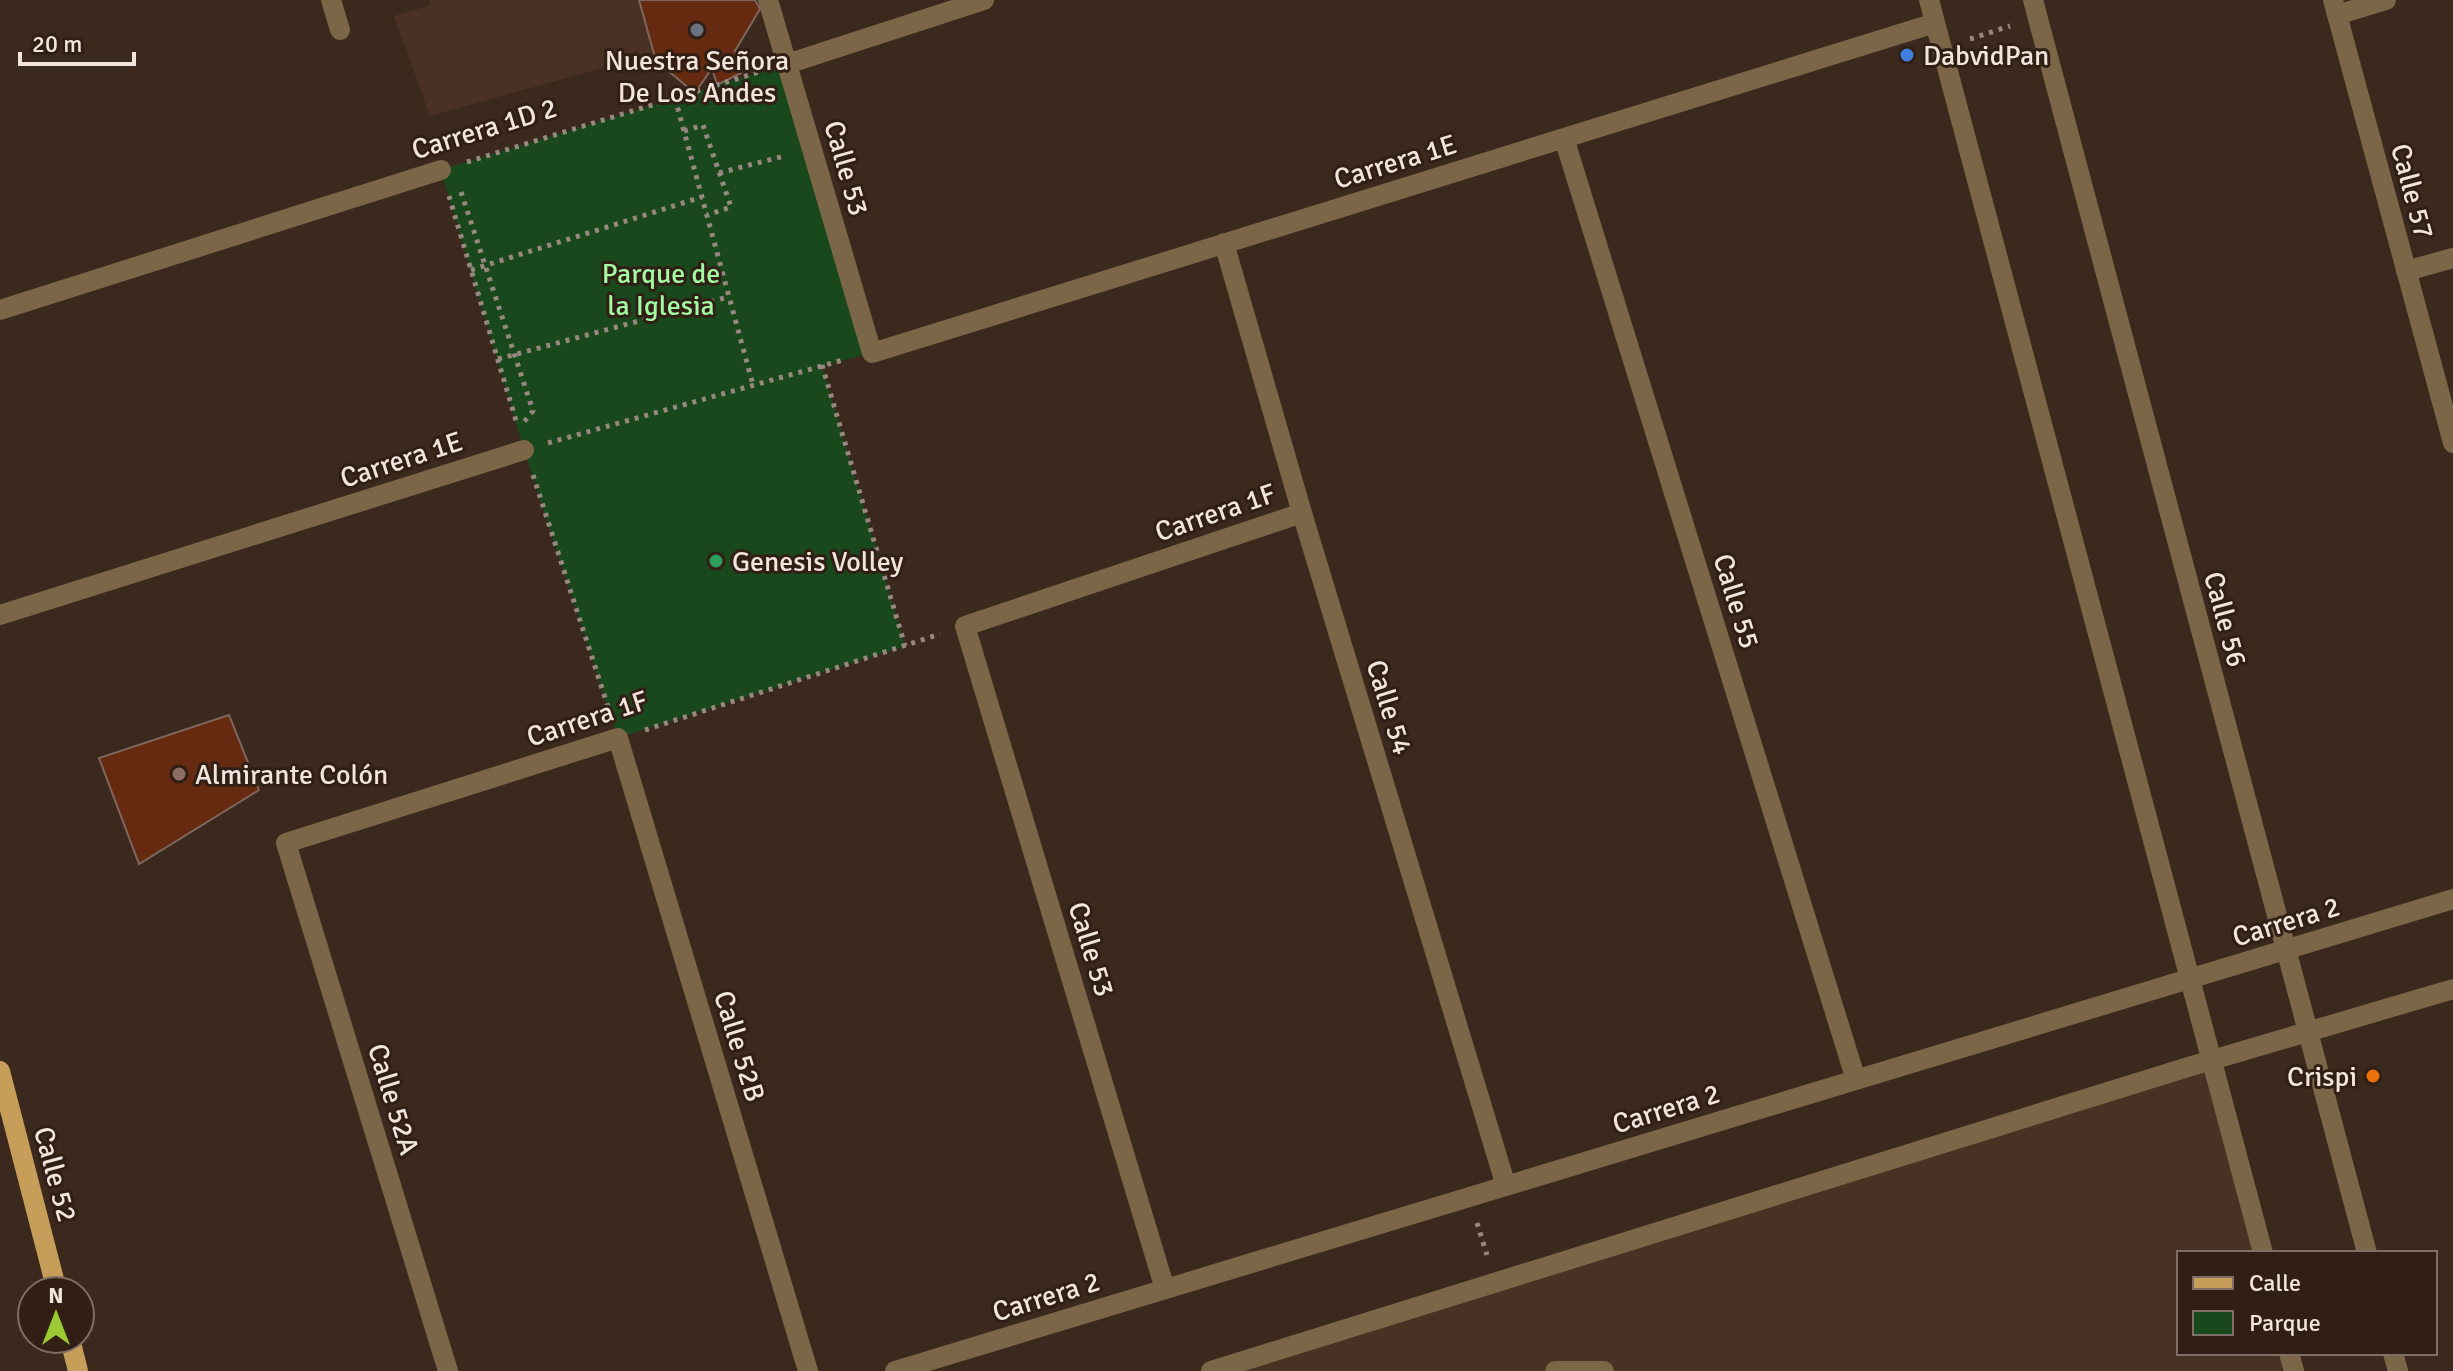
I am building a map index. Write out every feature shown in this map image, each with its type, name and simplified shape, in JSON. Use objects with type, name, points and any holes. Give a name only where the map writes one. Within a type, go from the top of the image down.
[{"type":"main road","name":"Calle 52","points":[[0,1071],[53,1275]]},
{"type":"street","points":[[331,0],[340,30]]},
{"type":"street","name":"Calle 53","points":[[768,0],[872,353]]},
{"type":"street","points":[[787,64],[984,0]]},
{"type":"street","points":[[1929,0],[2262,1251]]},
{"type":"street","points":[[2335,7],[2386,0]]},
{"type":"street","name":"Calle 57","points":[[2335,7],[2453,443]]},
{"type":"street","name":"Calle 56","points":[[2035,9],[2366,1251]]},
{"type":"street","name":"Carrera 1E","points":[[872,353],[1935,23]]},
{"type":"street","name":"Calle 55","points":[[1564,138],[1856,1080]]},
{"type":"street","name":"Carrera 1D 2","points":[[0,310],[449,175]]},
{"type":"street","name":"Calle 54","points":[[1224,243],[1302,513],[1506,1186]]},
{"type":"street","points":[[2406,271],[2453,258]]},
{"type":"street","name":"Carrera 1E","points":[[0,615],[524,450]]},
{"type":"street","name":"Carrera 1F","points":[[965,626],[1302,513]]},
{"type":"street","name":"Calle 53","points":[[965,626],[1165,1289]]},
{"type":"street","name":"Carrera 1F","points":[[286,843],[618,738]]},
{"type":"street","name":"Calle 52B","points":[[618,738],[808,1371]]},
{"type":"street","name":"Calle 52A","points":[[286,843],[448,1371]]},
{"type":"street","name":"Carrera 2","points":[[895,1371],[2453,899]]},
{"type":"street","points":[[1211,1371],[2453,989]]},
{"type":"street","points":[[1555,1371],[1604,1371]]},
{"type":"path","points":[[1942,48],[2035,9]]},
{"type":"path","name":"Carrera 1D 2","points":[[449,175],[675,98],[787,64]]},
{"type":"path","points":[[524,450],[753,385],[675,98]]},
{"type":"path","points":[[684,131],[703,125],[731,207],[707,216]]},
{"type":"path","points":[[719,173],[812,149]]},
{"type":"path","points":[[449,175],[485,266],[533,411],[518,429]]},
{"type":"path","points":[[471,270],[702,197]]},
{"type":"path","points":[[498,359],[728,297]]},
{"type":"path","name":"Carrera 1F","points":[[618,738],[905,646],[822,365],[753,385]]},
{"type":"path","points":[[1469,1197],[1495,1282]]},
{"type":"shaded area","points":[[430,0],[639,0],[656,61],[642,63],[638,50],[603,68],[430,116],[394,16],[431,5]]},
{"type":"shaded area","points":[[2212,1062],[2262,1251],[2177,1251],[2177,1355],[2290,1355],[2294,1371],[1211,1371]]},
{"type":"green space","name":"Parque de la Iglesia","points":[[787,64],[872,353],[822,366],[905,646],[618,738],[524,450],[441,170]]},
{"type":"building","name":"Nuestra Señora De Los Andes","points":[[639,0],[755,0],[760,9],[735,51],[741,73],[717,85],[712,68],[695,93],[656,61]]},
{"type":"building","name":"Almirante Colón","points":[[229,715],[259,790],[139,864],[99,758]]},
{"type":"place","name":"Nuestra Señora De Los Andes","points":[[697,30]]},
{"type":"place","name":"DabvidPan","points":[[1907,55]]},
{"type":"place","name":"Genesis Volley","points":[[716,561]]},
{"type":"place","name":"Almirante Colón","points":[[179,774]]},
{"type":"place","name":"Crispi","points":[[2373,1076]]}]
